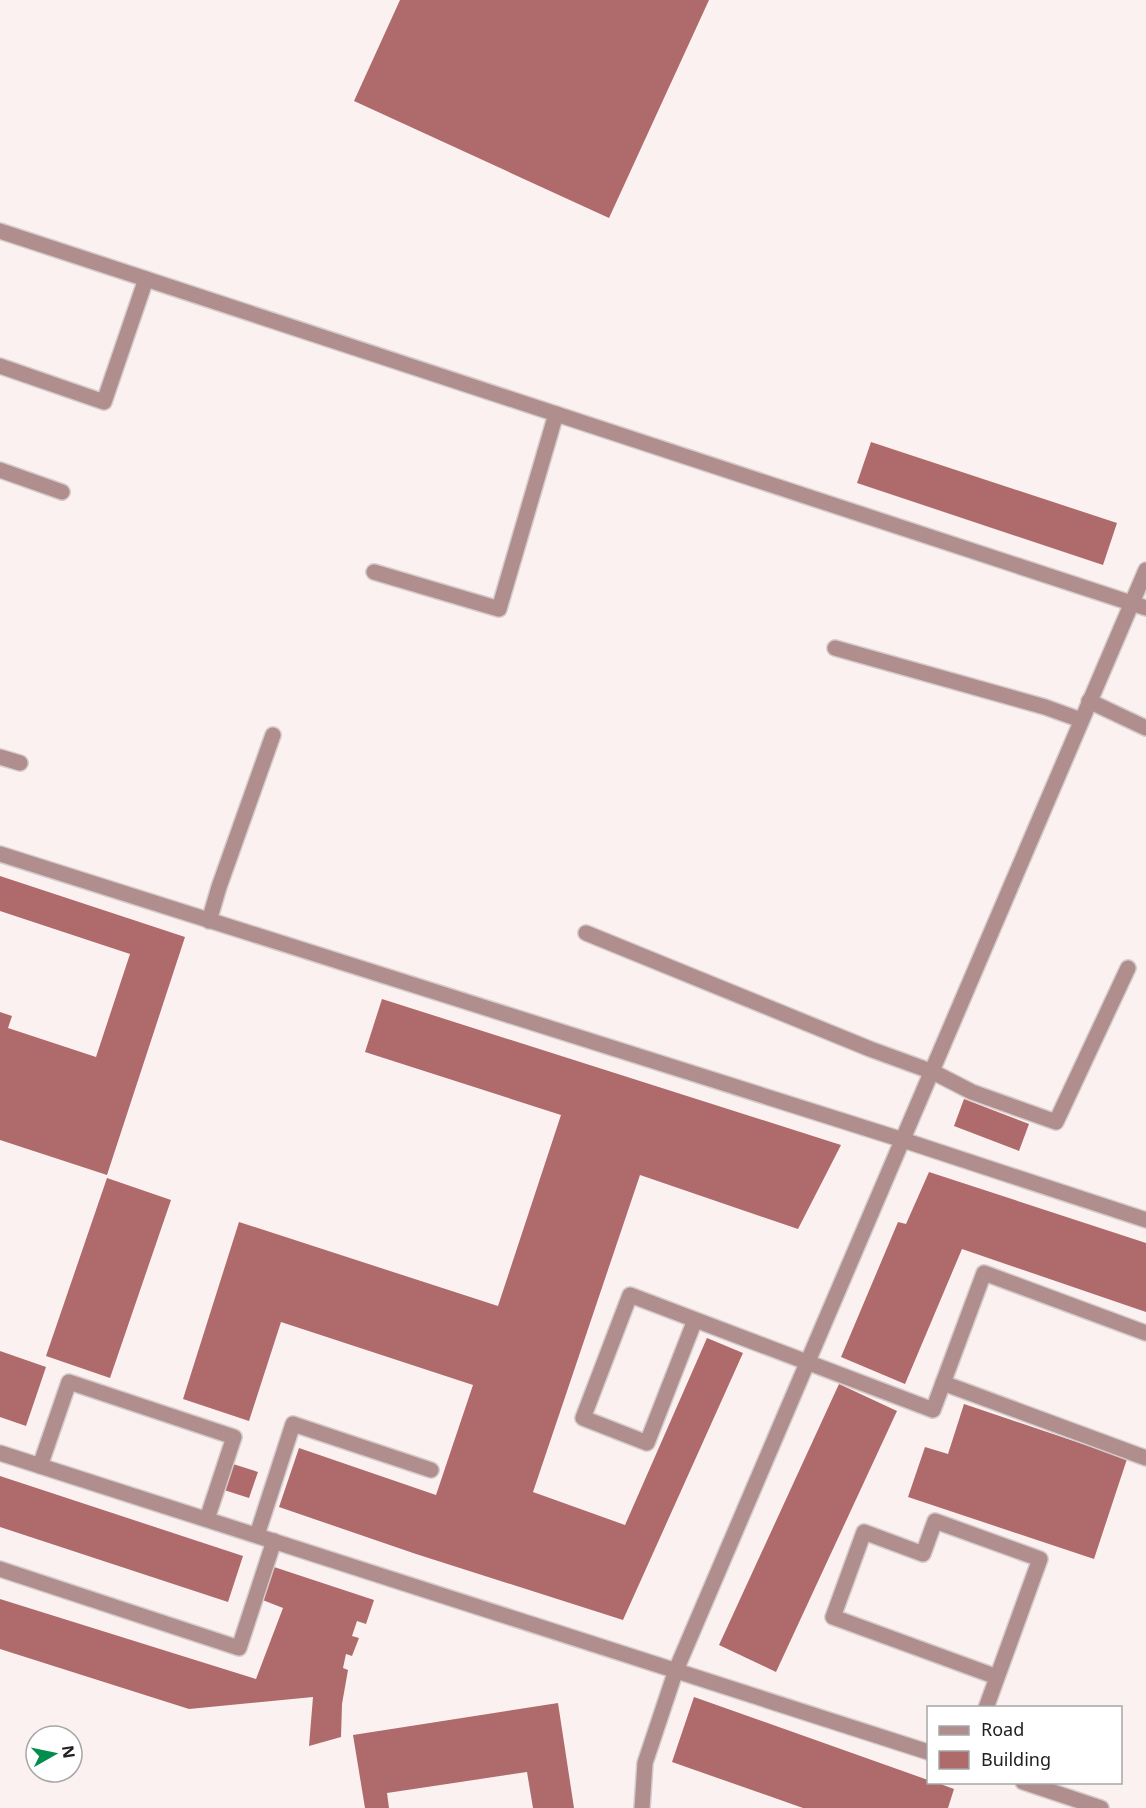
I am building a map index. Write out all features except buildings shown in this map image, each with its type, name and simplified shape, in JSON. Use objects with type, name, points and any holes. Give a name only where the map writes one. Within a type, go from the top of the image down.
[{"type":"street","points":[[0,231],[1146,608]]},
{"type":"street","points":[[0,366],[104,402],[146,279]]},
{"type":"street","points":[[374,572],[499,609],[556,414]]},
{"type":"street","points":[[0,470],[62,492]]},
{"type":"street","points":[[642,1808],[645,1762],[676,1670],[1146,570]]},
{"type":"street","points":[[835,648],[1081,720]]},
{"type":"street","points":[[1089,700],[1146,728]]},
{"type":"street","points":[[209,921],[273,735]]},
{"type":"street","points":[[0,757],[20,763]]},
{"type":"street","points":[[0,854],[903,1140],[1146,1220]]},
{"type":"street","points":[[586,933],[870,1049],[933,1072],[972,1092],[1056,1122],[1128,968]]},
{"type":"street","points":[[695,1320],[647,1443],[583,1418],[630,1295],[933,1410],[984,1273],[1146,1333]]},
{"type":"street","points":[[40,1466],[69,1382],[234,1437],[207,1519]]},
{"type":"street","points":[[943,1383],[1146,1458]]},
{"type":"street","points":[[257,1535],[293,1424],[431,1470]]},
{"type":"street","points":[[0,1453],[927,1752]]},
{"type":"street","points":[[986,1706],[997,1677],[1040,1559],[935,1521],[923,1554],[864,1532],[833,1617],[997,1677]]},
{"type":"street","points":[[0,1569],[239,1648],[274,1541]]},
{"type":"street","points":[[1029,1784],[1101,1808]]}]
